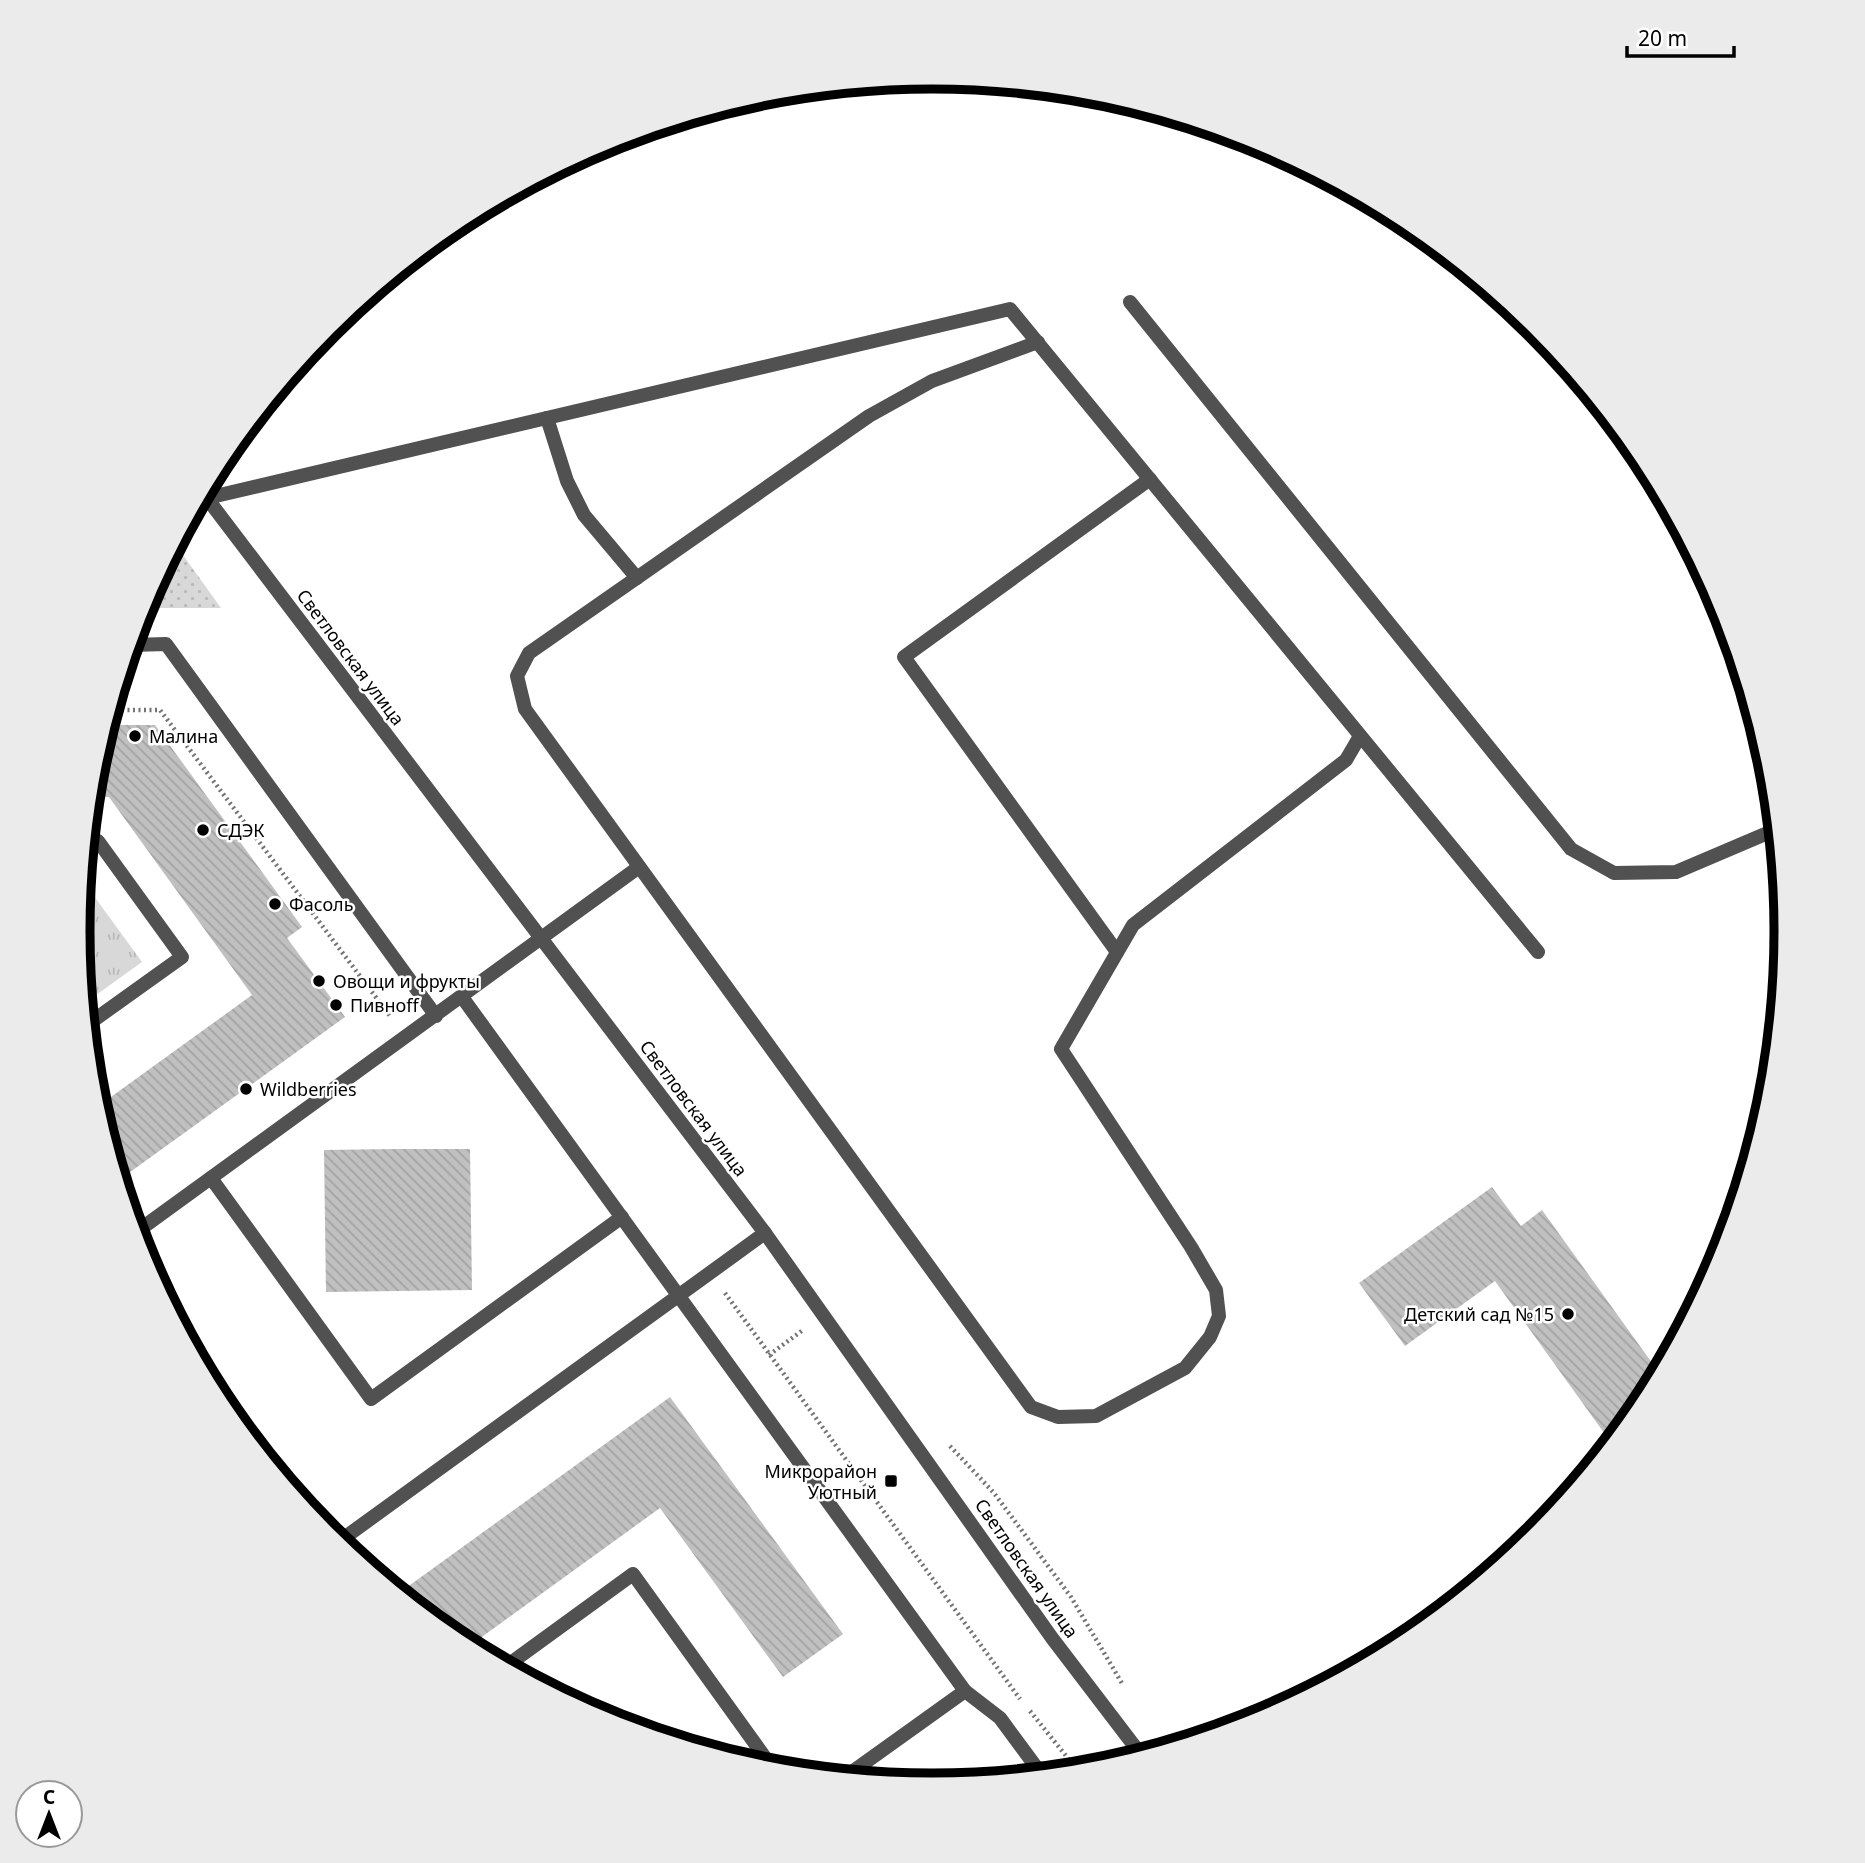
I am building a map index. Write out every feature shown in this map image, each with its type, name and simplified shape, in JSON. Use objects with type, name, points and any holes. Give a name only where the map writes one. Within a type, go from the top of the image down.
[{"type":"street","points":[[1130,302],[1571,849],[1614,873],[1676,872],[1769,832]]},
{"type":"street","points":[[213,494],[1010,309],[1538,952]]},
{"type":"street","points":[[1038,342],[932,381],[869,416],[529,653],[517,676],[525,709],[1031,1407],[1058,1417],[1096,1416],[1185,1368],[1210,1336],[1219,1316],[1216,1290],[1210,1279],[1061,1049],[1133,925],[1346,760],[1360,736]]},
{"type":"street","points":[[547,418],[567,481],[584,515],[637,578]]},
{"type":"street","points":[[1117,952],[904,657],[1150,479]]},
{"type":"street","name":"Светловская улица","points":[[209,501],[765,1233],[1052,1638],[1136,1748]]},
{"type":"street","points":[[141,645],[166,644],[436,1016]]},
{"type":"street","points":[[95,841],[98,841],[182,957],[95,1019]]},
{"type":"street","points":[[144,1227],[639,867]]},
{"type":"street","points":[[462,997],[965,1690],[1000,1718],[1036,1768]]},
{"type":"street","points":[[211,1178],[371,1399],[622,1217]]},
{"type":"street","points":[[347,1536],[765,1233]]},
{"type":"street","points":[[512,1662],[633,1574],[765,1757]]},
{"type":"street","points":[[855,1770],[965,1690]]},
{"type":"path","points":[[120,710],[160,710],[390,1016]]},
{"type":"path","points":[[710,1272],[1006,1682],[1071,1762]]},
{"type":"green space","points":[[181,552],[221,608],[154,608]]},
{"type":"green space","points":[[91,893],[142,962],[93,997]]},
{"type":"building","points":[[116,725],[155,725],[302,927],[287,938],[345,1017],[127,1174],[107,1100],[252,995],[109,797],[101,797]]},
{"type":"building","points":[[470,1149],[472,1290],[326,1292],[324,1150]]},
{"type":"building","name":"Детский сад №15","points":[[1492,1187],[1521,1226],[1542,1210],[1654,1366],[1606,1436],[1495,1281],[1405,1346],[1359,1283]]},
{"type":"building","points":[[670,1397],[843,1634],[783,1677],[660,1508],[478,1640],[406,1588]]},
{"type":"place","name":"Малина","points":[[135,736]]},
{"type":"place","name":"СДЭК","points":[[203,830]]},
{"type":"place","name":"Фасоль","points":[[275,904]]},
{"type":"place","name":"Овощи и фрукты","points":[[319,981]]},
{"type":"place","name":"Пивноff","points":[[336,1005]]},
{"type":"place","name":"Wildberries","points":[[246,1089]]},
{"type":"place","name":"Детский сад №15","points":[[1568,1314]]},
{"type":"place","name":"Микрорайон Уютный","points":[[891,1481]]}]
